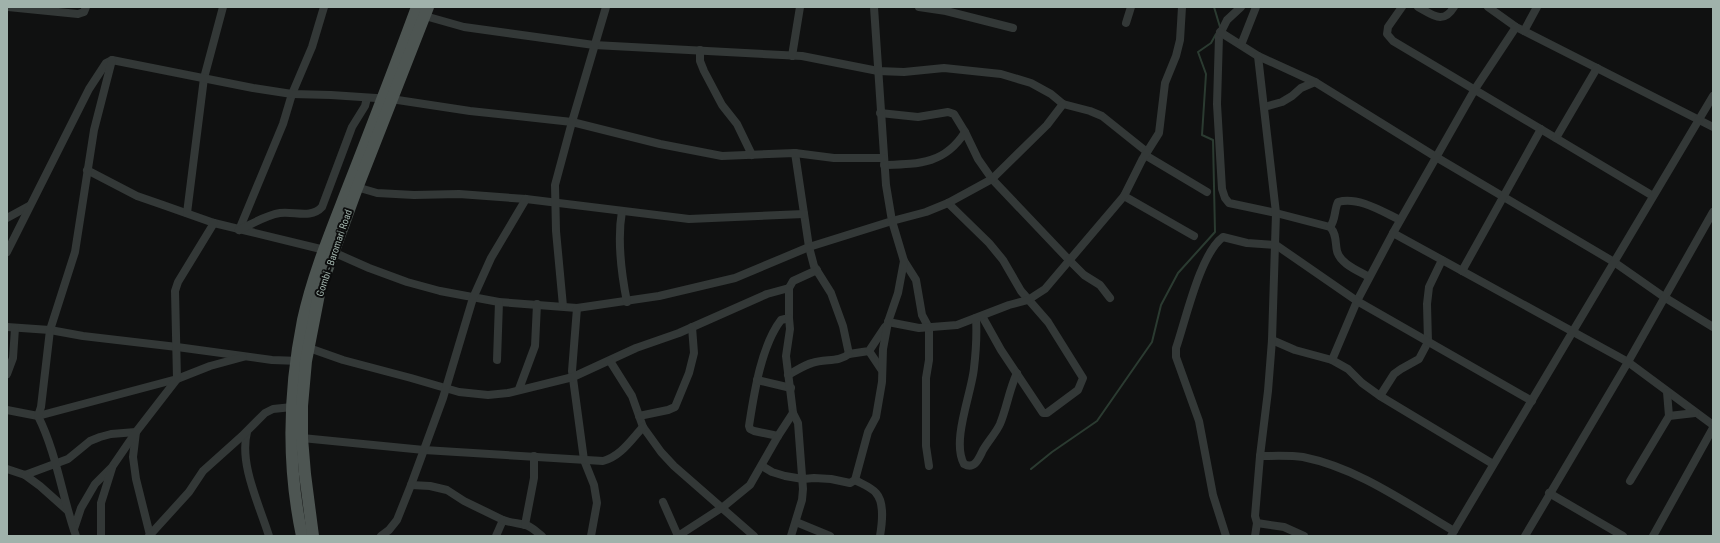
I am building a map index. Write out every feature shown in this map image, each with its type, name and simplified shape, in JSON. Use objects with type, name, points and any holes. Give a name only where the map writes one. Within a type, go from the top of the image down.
[{"type":"main road","name":"Gombi - Baromari Road","points":[[303,535],[294,485],[292,407],[301,361],[309,296],[329,251],[386,99],[423,10]]},
{"type":"main road","name":"Gombi - Baromari Road","points":[[303,535],[308,506],[302,438],[301,361],[308,348],[329,251]]},
{"type":"street","points":[[9,7],[78,14],[84,12],[86,7]]},
{"type":"street","points":[[188,213],[204,78],[223,7]]},
{"type":"street","points":[[239,230],[283,124],[292,94],[312,47],[324,7]]},
{"type":"street","points":[[562,306],[556,231],[555,185],[606,7]]},
{"type":"street","points":[[792,56],[800,7]]},
{"type":"street","points":[[874,7],[886,186],[892,221],[904,260],[916,280],[922,314],[929,328],[929,360],[926,378],[926,446],[929,466]]},
{"type":"street","points":[[919,7],[946,11],[1013,28]]},
{"type":"street","points":[[1126,23],[1131,7]]},
{"type":"street","points":[[888,322],[908,327],[929,328],[958,324],[1009,305],[1028,300],[1045,289],[1124,196],[1160,128],[1165,83],[1176,56],[1180,40],[1182,7]]},
{"type":"street","points":[[1241,7],[1227,20],[1220,32],[1218,45],[1217,104],[1222,189],[1224,198],[1229,203],[1330,227],[1334,231],[1337,253],[1340,257],[1369,277]]},
{"type":"street","points":[[1242,45],[1256,7]]},
{"type":"street","points":[[1402,7],[1388,27],[1387,34],[1392,40],[1653,196]]},
{"type":"street","points":[[1418,7],[1435,16],[1444,18],[1450,14],[1454,7]]},
{"type":"street","points":[[1488,7],[1516,27],[1713,127]]},
{"type":"street","points":[[1524,31],[1537,7]]},
{"type":"street","points":[[423,10],[464,27],[594,45],[802,56],[878,71],[904,72],[944,68],[1001,74],[1031,83],[1051,94],[1063,104],[1090,111],[1102,116],[1146,154],[1208,192]]},
{"type":"street","points":[[1332,360],[1357,301],[1400,220],[1475,89],[1516,27]]},
{"type":"street","points":[[1220,32],[1258,56],[1315,82],[1436,157],[1614,262],[1664,297],[1713,327]]},
{"type":"street","points":[[700,50],[700,61],[704,71],[722,105],[737,124],[752,155]]},
{"type":"street","points":[[1255,536],[1257,523],[1255,516],[1260,456],[1268,391],[1272,340],[1276,245],[1276,213],[1258,56]]},
{"type":"street","points":[[75,533],[56,463],[38,416],[41,408],[50,330],[75,252],[94,130],[112,60]]},
{"type":"street","points":[[7,252],[89,89],[106,63],[112,60],[253,88],[292,94],[386,99],[470,111],[572,122],[697,152],[722,156],[795,153],[834,158],[923,163],[946,154],[960,140],[965,132]]},
{"type":"street","points":[[1556,138],[1596,68]]},
{"type":"street","points":[[1264,107],[1282,102],[1301,88],[1315,82]]},
{"type":"street","points":[[1260,456],[1301,457],[1334,465],[1361,477],[1453,534],[1493,464],[1532,402],[1698,119],[1713,96]]},
{"type":"street","points":[[239,230],[279,213],[306,214],[317,212],[322,207],[352,127],[365,106],[367,98]]},
{"type":"street","points":[[87,170],[137,196],[214,223],[329,251],[368,268],[407,282],[440,291],[499,302],[577,308],[627,302],[659,296],[735,278],[809,247],[926,212],[948,203],[992,179],[1048,125],[1063,104]]},
{"type":"street","points":[[880,113],[918,117],[948,112],[954,114],[965,132],[978,159],[992,179],[1069,260],[1084,275],[1100,285],[1110,298]]},
{"type":"street","points":[[1462,271],[1541,129]]},
{"type":"street","points":[[795,153],[809,247],[817,270],[831,293],[843,326],[849,354]]},
{"type":"street","points":[[353,186],[377,193],[402,195],[458,194],[526,199],[689,219],[804,214]]},
{"type":"street","points":[[1124,196],[1194,236]]},
{"type":"street","points":[[381,536],[389,530],[397,520],[412,485],[443,398],[473,298],[491,258],[526,199]]},
{"type":"street","points":[[1330,227],[1335,219],[1338,202],[1342,201],[1360,203],[1400,220]]},
{"type":"street","points":[[948,203],[989,243],[1003,260],[1028,300],[1048,322],[1083,378],[1078,390],[1048,413],[1043,413],[979,317]]},
{"type":"street","points":[[7,218],[29,206]]},
{"type":"street","points":[[622,210],[619,225],[621,265],[627,302]]},
{"type":"street","points":[[1525,536],[1549,493],[1628,362],[1664,297],[1710,222],[1713,212]]},
{"type":"street","points":[[75,533],[81,508],[95,484],[112,468],[136,432],[177,379],[175,291],[178,282],[214,223]]},
{"type":"street","points":[[1393,233],[1628,362],[1713,425]]},
{"type":"street","points":[[1226,536],[1213,495],[1199,421],[1176,357],[1176,348],[1204,265],[1210,251],[1217,242],[1224,237],[1247,243],[1276,245],[1357,301],[1532,402]]},
{"type":"street","points":[[855,480],[868,432],[876,417],[882,382],[881,369],[883,349],[888,322],[898,293],[904,260]]},
{"type":"street","points":[[1380,396],[1394,374],[1401,368],[1419,359],[1428,342],[1428,292],[1442,260]]},
{"type":"street","points":[[791,536],[802,500],[803,479],[798,423],[793,412],[786,356],[790,329],[789,288],[793,281],[817,270]]},
{"type":"street","points":[[308,348],[343,360],[471,395],[508,393],[519,389],[573,377],[636,348],[692,328],[767,294],[789,288]]},
{"type":"street","points":[[497,360],[499,302]]},
{"type":"street","points":[[519,389],[535,346],[537,304]]},
{"type":"street","points":[[577,308],[573,377],[584,459],[594,485],[597,503],[591,536]]},
{"type":"street","points":[[979,317],[974,368],[962,419],[960,441],[964,464],[967,466],[973,465],[977,462],[982,451],[999,426],[1006,410],[1010,389],[1017,374]]},
{"type":"street","points":[[778,436],[750,429],[752,405],[757,380],[768,342],[781,320],[789,318]]},
{"type":"street","points":[[788,374],[813,362],[834,360],[844,358],[849,354],[869,351],[888,322]]},
{"type":"street","points":[[7,374],[13,358],[11,327],[50,330],[83,336],[177,347],[244,357],[301,361]]},
{"type":"street","points":[[639,416],[668,410],[675,407],[689,373],[694,353],[692,328]]},
{"type":"street","points":[[1272,340],[1295,350],[1332,360],[1348,369],[1362,383],[1380,396],[1493,464]]},
{"type":"street","points":[[869,351],[881,369]]},
{"type":"street","points":[[7,410],[38,416],[177,379],[210,366],[244,357]]},
{"type":"street","points":[[610,360],[632,396],[644,427],[661,452],[674,466],[723,507],[754,536]]},
{"type":"street","points":[[757,380],[791,388]]},
{"type":"street","points":[[1630,481],[1669,416],[1667,392]]},
{"type":"street","points":[[149,536],[189,492],[203,471],[265,413],[273,409],[292,407]]},
{"type":"street","points":[[663,502],[678,536],[723,507],[750,485],[793,412]]},
{"type":"street","points":[[1669,416],[1695,413]]},
{"type":"street","points":[[302,438],[424,450],[603,461],[612,459],[620,453],[644,427]]},
{"type":"street","points":[[1653,536],[1713,428]]},
{"type":"street","points":[[25,475],[68,459],[90,441],[95,439],[111,434],[136,432]]},
{"type":"street","points":[[136,432],[133,457],[136,479],[149,536]]},
{"type":"street","points":[[246,432],[244,445],[245,463],[269,536]]},
{"type":"street","points":[[525,525],[534,478],[534,456]]},
{"type":"street","points":[[762,466],[772,472],[785,476],[803,479],[814,478],[850,482],[855,480],[870,488],[878,494],[881,506],[882,522],[880,536]]},
{"type":"street","points":[[101,536],[101,503],[103,492],[112,468]]},
{"type":"street","points":[[7,469],[25,475],[68,511]]},
{"type":"street","points":[[412,485],[430,486],[447,490],[503,520],[510,523],[525,525],[534,529],[542,536]]},
{"type":"street","points":[[1549,493],[1623,536]]},
{"type":"street","points":[[496,536],[503,520]]},
{"type":"street","points":[[796,522],[830,536]]},
{"type":"street","points":[[1257,523],[1284,527],[1304,536]]},
{"type":"waterway","points":[[1214,7],[1220,27]]},
{"type":"waterway","points":[[1031,469],[1052,452],[1097,421],[1152,342],[1161,305],[1178,273],[1215,232],[1213,140],[1202,135],[1206,74],[1198,52],[1211,43],[1216,34]]}]
